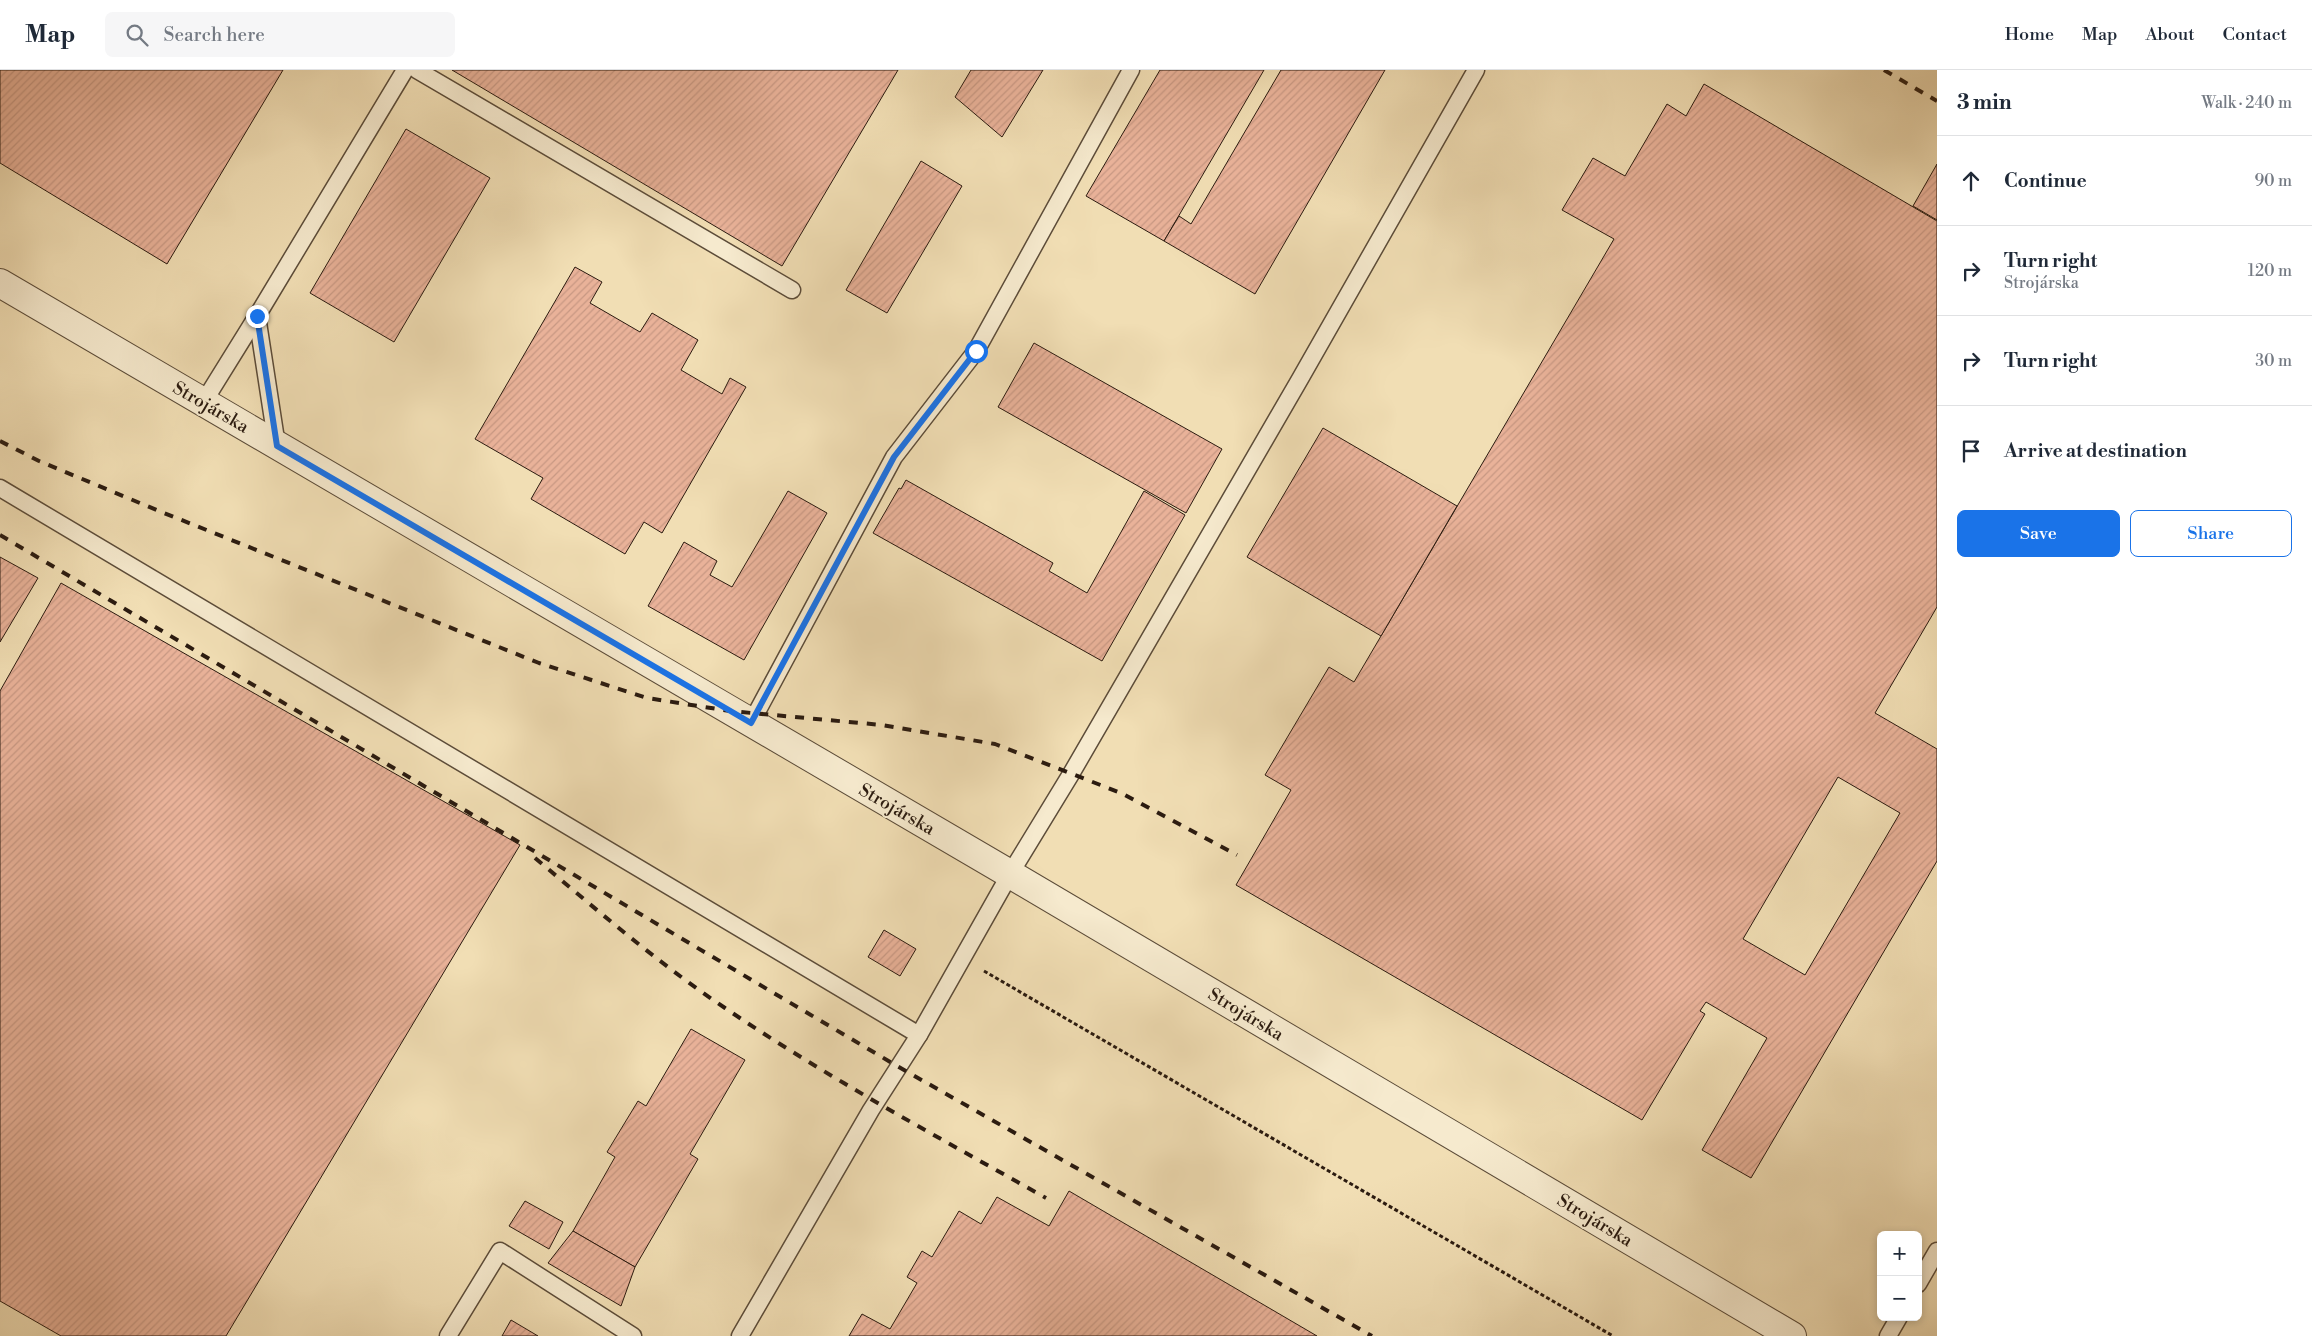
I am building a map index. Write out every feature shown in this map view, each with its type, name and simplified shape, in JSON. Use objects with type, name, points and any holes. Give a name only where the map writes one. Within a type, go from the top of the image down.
[{"type":"street","name":"Strojárska","points":[[0,284],[1010,874],[1792,1336]]},
{"type":"lane","points":[[203,403],[405,70]]},
{"type":"lane","points":[[417,70],[792,290]]},
{"type":"lane","points":[[751,723],[894,457],[976,351],[1131,70]]},
{"type":"lane","points":[[740,1336],[1300,380],[1476,70]]},
{"type":"lane","points":[[257,316],[277,446]]},
{"type":"lane","points":[[0,488],[918,1035]]},
{"type":"lane","points":[[448,1336],[500,1250],[633,1336]]},
{"type":"lane","points":[[1922,1277],[1937,1251]]},
{"type":"lane","points":[[1888,1336],[1897,1321]]},
{"type":"path","points":[[962,958],[1612,1336]]},
{"type":"building","points":[[0,70],[283,70],[167,264],[0,163]]},
{"type":"building","points":[[452,70],[898,70],[782,266]]},
{"type":"building","points":[[971,70],[1043,70],[1002,137],[955,97]]},
{"type":"building","points":[[1160,70],[1264,70],[1164,241],[1086,196]]},
{"type":"building","points":[[1281,70],[1385,70],[1255,294],[1164,241],[1179,216],[1191,224]]},
{"type":"building","points":[[1704,84],[1937,221],[1937,607],[1875,713],[1937,749],[1937,861],[1751,1178],[1702,1150],[1767,1038],[1706,1002],[1700,1011],[1705,1014],[1642,1120],[1236,885],[1291,790],[1265,775],[1329,667],[1354,682],[1614,239],[1562,210],[1593,158],[1625,176],[1667,104],[1686,116]],"holes":[[[1838,777],[1900,813],[1805,975],[1743,939]]]},
{"type":"building","points":[[406,129],[490,178],[394,342],[310,293]]},
{"type":"building","points":[[921,161],[962,186],[887,313],[846,290]]},
{"type":"building","points":[[1937,164],[1937,220],[1913,206]]},
{"type":"building","points":[[575,267],[602,282],[590,303],[640,332],[652,313],[698,340],[681,370],[722,394],[730,378],[746,387],[662,533],[644,522],[625,554],[531,499],[543,478],[475,439]]},
{"type":"building","points":[[1034,343],[1222,449],[1186,513],[998,407]]},
{"type":"building","points":[[1323,428],[1457,506],[1381,636],[1247,557]]},
{"type":"building","points":[[906,480],[1053,563],[1049,571],[1087,593],[1144,491],[1185,515],[1102,661],[873,533],[899,488],[901,489]]},
{"type":"building","points":[[788,491],[827,513],[744,660],[648,606],[684,542],[717,561],[710,575],[732,587]]},
{"type":"building","points":[[0,557],[38,578],[0,642]]},
{"type":"building","points":[[61,583],[520,845],[226,1336],[61,1336],[0,1301],[0,691]]},
{"type":"building","points":[[884,930],[916,949],[900,976],[868,957]]},
{"type":"building","points":[[691,1029],[745,1060],[690,1154],[698,1159],[635,1267],[573,1231],[615,1157],[607,1152],[638,1101],[646,1106]]},
{"type":"building","points":[[1069,1191],[1317,1336],[849,1336],[862,1314],[890,1329],[917,1283],[907,1277],[922,1251],[932,1257],[959,1211],[981,1224],[997,1197],[1049,1226]]},
{"type":"building","points":[[525,1201],[563,1222],[549,1249],[509,1226]]},
{"type":"building","points":[[573,1231],[635,1267],[621,1306],[548,1263]]},
{"type":"building","points":[[511,1320],[538,1336],[502,1336]]},
{"type":"railway","points":[[1884,70],[1937,101]]},
{"type":"railway","points":[[0,441],[39,461],[159,511],[539,663],[647,698],[730,711],[882,725],[995,744],[1121,793],[1237,855]]},
{"type":"railway","points":[[0,535],[897,1066],[1372,1336]]},
{"type":"railway","points":[[535,858],[700,991],[764,1034],[843,1083],[1046,1198]]},
{"type":"route","points":[[257,316],[277,446],[751,723],[894,457],[976,351]]}]
